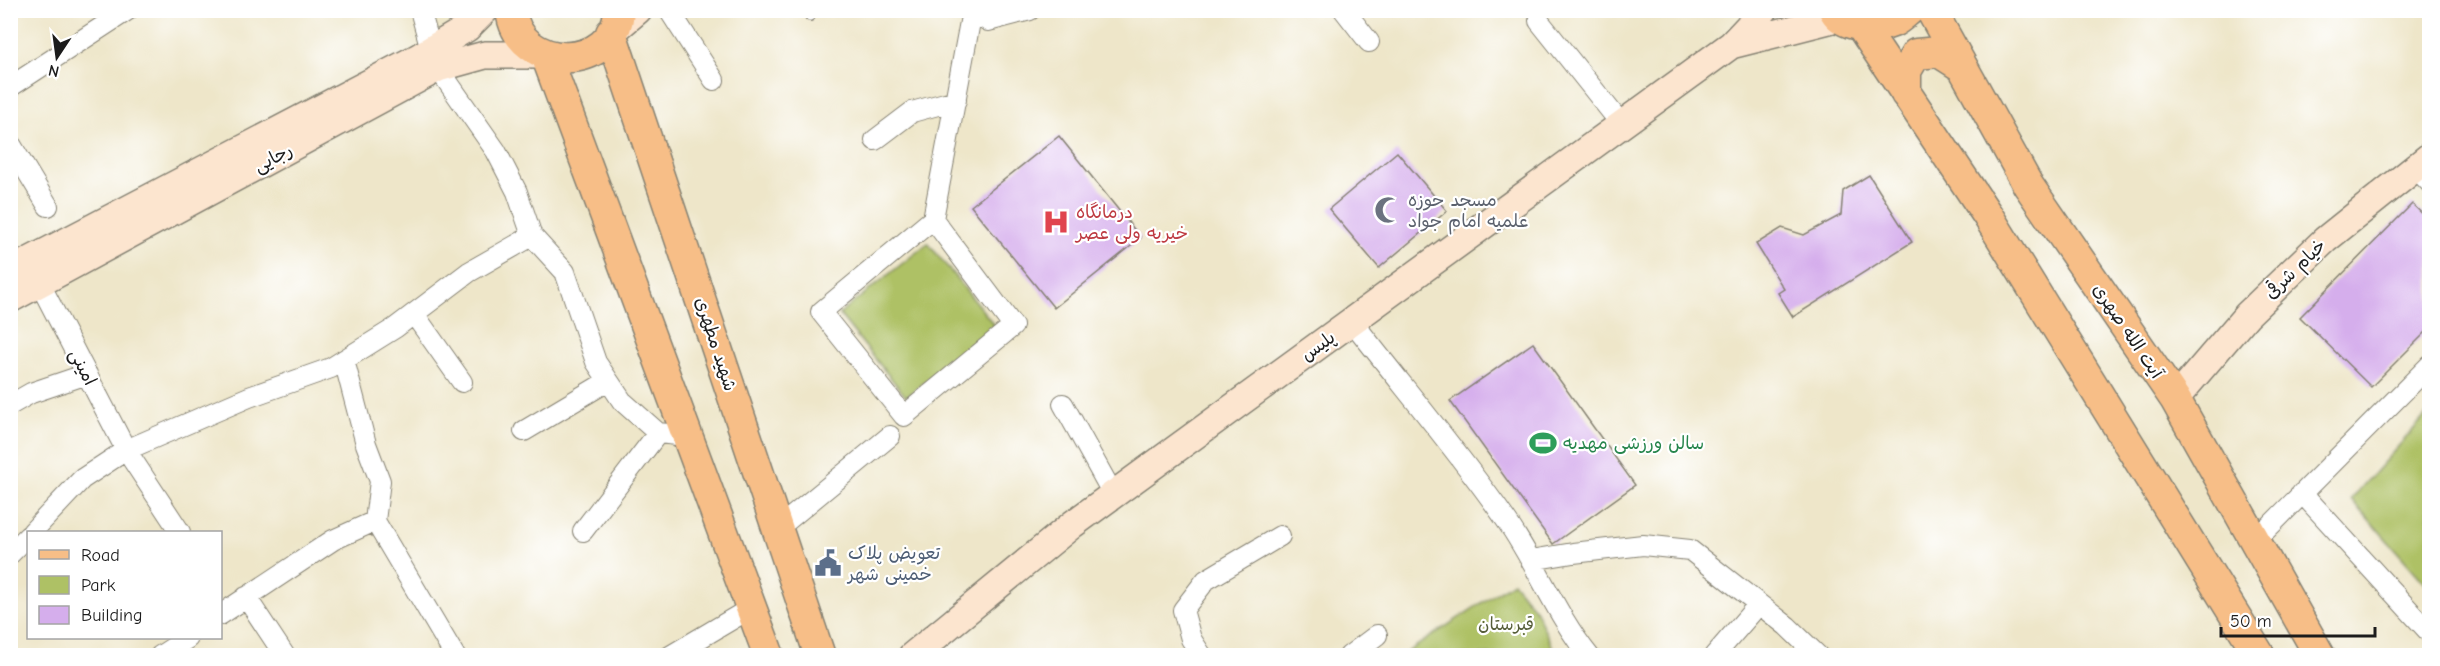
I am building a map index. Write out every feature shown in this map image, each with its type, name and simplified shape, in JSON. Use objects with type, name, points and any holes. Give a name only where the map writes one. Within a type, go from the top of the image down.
[{"type":"main road","points":[[511,10],[519,34],[531,47],[546,55],[564,59],[583,56],[599,47],[615,22]]},
{"type":"main road","points":[[1845,18],[1893,22],[1909,10]]},
{"type":"main road","name":"آیت الله صهری","points":[[1931,10],[2028,185],[2175,399],[2320,656]]},
{"type":"main road","points":[[1845,18],[1906,93],[1988,216],[2260,656]]},
{"type":"main road","name":"شهید مطهری","points":[[615,22],[777,529],[820,656]]},
{"type":"main road","points":[[1906,93],[1905,71],[1917,54],[1939,52],[1961,66]]},
{"type":"main road","points":[[546,55],[768,656]]},
{"type":"street","points":[[10,87],[128,10]]},
{"type":"street","points":[[420,10],[435,59],[496,151],[517,192],[532,236],[565,272],[596,362],[622,401],[658,433],[687,436]]},
{"type":"street","name":"رجایی","points":[[10,299],[435,59],[485,10]]},
{"type":"street","points":[[615,22],[638,10]]},
{"type":"street","points":[[669,10],[714,80]]},
{"type":"street","points":[[933,219],[1013,326],[904,416],[821,312],[933,219],[972,11],[988,21],[1030,10]]},
{"type":"street","points":[[1344,10],[1369,42]]},
{"type":"street","points":[[1731,45],[1764,10]]},
{"type":"street","points":[[1731,45],[1845,18]]},
{"type":"street","points":[[1539,21],[1622,124]]},
{"type":"street","name":"پلیس","points":[[912,656],[1113,494],[1731,45]]},
{"type":"street","name":"رجایی","points":[[10,270],[435,59],[485,55],[546,55]]},
{"type":"street","points":[[875,140],[912,112],[956,100]]},
{"type":"street","points":[[10,143],[48,206]]},
{"type":"street","name":"خیام شرقی","points":[[2175,399],[2255,308],[2325,240],[2424,168]]},
{"type":"street","points":[[33,531],[82,479],[126,450],[249,397],[331,368],[414,314],[469,272],[532,236]]},
{"type":"street","name":"امینی","points":[[40,284],[126,450],[179,531]]},
{"type":"street","points":[[414,314],[462,382]]},
{"type":"street","points":[[1352,321],[1505,519],[1574,637],[1589,656]]},
{"type":"street","points":[[344,360],[366,444],[380,481],[375,520],[455,656]]},
{"type":"street","points":[[2256,540],[2430,365]]},
{"type":"street","points":[[10,405],[31,393],[87,374]]},
{"type":"street","points":[[524,431],[609,381]]},
{"type":"street","points":[[1063,404],[1113,494]]},
{"type":"street","points":[[583,531],[658,433]]},
{"type":"street","points":[[777,529],[890,436]]},
{"type":"street","points":[[2302,494],[2430,633]]},
{"type":"street","points":[[223,606],[246,597],[333,540],[375,520]]},
{"type":"street","points":[[1202,656],[1191,639],[1184,610],[1206,580],[1245,560],[1280,536]]},
{"type":"street","points":[[10,554],[27,537]]},
{"type":"street","points":[[1531,561],[1573,553],[1643,545],[1690,550],[1759,604],[1818,656]]},
{"type":"street","points":[[246,597],[285,656]]},
{"type":"street","points":[[1714,656],[1759,604]]},
{"type":"street","points":[[670,656],[751,608]]},
{"type":"street","points":[[1349,656],[1377,635]]},
{"type":"street","points":[[160,656],[186,639]]},
{"type":"green space","points":[[928,243],[995,326],[906,397],[839,314]]},
{"type":"green space","points":[[2429,412],[2429,588],[2351,499]]},
{"type":"green space","name":"قبرستان","points":[[1513,582],[1536,611],[1556,655],[1403,655]]},
{"type":"building","name":"درمانگاه خیریه ولی عصر","points":[[1059,136],[1141,238],[1054,308],[971,206]]},
{"type":"building","name":"مسجد حوزه علمیه امام جواد","points":[[1397,152],[1447,211],[1379,268],[1329,209]]},
{"type":"building","points":[[1869,175],[1912,242],[1793,317],[1778,293],[1784,289],[1756,244],[1782,228],[1804,235],[1841,215],[1843,191]]},
{"type":"building","points":[[2412,204],[2430,221],[2430,328],[2371,387],[2300,317]]},
{"type":"building","name":"سالن ورزشی مهدیه","points":[[1533,343],[1635,485],[1553,544],[1450,401]]},
{"type":"place","name":"مسجد حوزه علمیه امام جواد","points":[[1388,210]]},
{"type":"place","name":"درمانگاه خیریه ولی عصر","points":[[1056,222]]},
{"type":"place","name":"سالن ورزشی مهدیه","points":[[1543,443]]},
{"type":"place","name":"تعویض پلاک خمینی شهر","points":[[828,563]]}]
